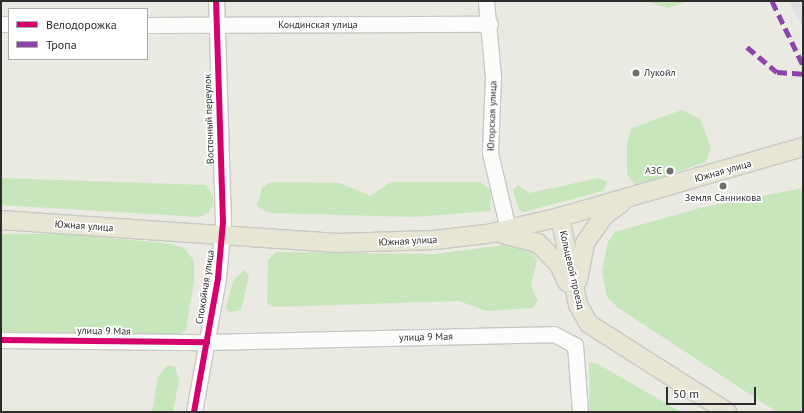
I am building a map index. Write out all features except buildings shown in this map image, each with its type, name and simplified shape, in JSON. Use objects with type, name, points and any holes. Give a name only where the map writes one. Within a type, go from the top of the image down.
[{"type":"main road","name":"Южная улица","points":[[1,220],[223,235],[387,243],[487,234],[560,217],[803,147]]},
{"type":"main road","points":[[578,305],[578,269],[585,243],[604,216],[628,198]]},
{"type":"main road","name":"Кольцевой проезд","points":[[560,217],[578,305],[601,335],[727,412]]},
{"type":"main road","points":[[487,234],[509,235],[538,243],[560,265],[578,305]]},
{"type":"street","name":"Восточный переулок","points":[[216,1],[223,235]]},
{"type":"street","name":"Югорская улица","points":[[486,1],[490,24],[493,77],[490,153],[508,229]]},
{"type":"street","name":"Кондинская улица","points":[[148,25],[490,24]]},
{"type":"street","name":"Спокойная улица","points":[[194,412],[207,342],[223,235]]},
{"type":"street","name":"улица 9 Мая","points":[[1,340],[207,342],[564,336],[577,351],[580,412]]},
{"type":"shaded area","points":[[788,1],[803,1],[803,27]]},
{"type":"green space","points":[[645,1],[688,1],[668,8]]},
{"type":"green space","points":[[682,110],[700,119],[711,147],[706,162],[636,186],[627,174],[627,142],[632,128]]},
{"type":"green space","points":[[1,178],[206,185],[213,196],[213,205],[209,212],[199,217],[1,205]]},
{"type":"green space","points":[[599,178],[607,182],[603,191],[524,212],[519,210],[513,190],[518,185],[529,193]]},
{"type":"green space","points":[[270,182],[340,183],[370,196],[391,182],[480,182],[490,189],[491,211],[413,217],[269,213],[257,206],[262,188]]},
{"type":"green space","points":[[803,188],[803,412],[777,412],[617,307],[607,297],[602,271],[608,242],[615,232],[700,208]]},
{"type":"green space","points":[[1,234],[68,234],[172,244],[185,249],[194,261],[194,280],[186,330],[178,335],[1,333]]},
{"type":"green space","points":[[504,245],[528,247],[537,260],[531,286],[538,301],[532,308],[487,311],[459,301],[275,307],[267,303],[268,260],[276,252],[435,254]]},
{"type":"green space","points":[[244,270],[249,276],[241,310],[229,312],[226,308],[233,281]]},
{"type":"green space","points":[[589,363],[596,363],[681,412],[590,412]]},
{"type":"green space","points":[[167,365],[175,367],[179,379],[173,412],[152,412],[158,377]]},
{"type":"marked path","points":[[772,1],[803,65]]},
{"type":"marked path","points":[[747,47],[777,72],[803,74]]},
{"type":"cycle path","points":[[194,412],[218,278],[223,222],[216,1]]},
{"type":"cycle path","points":[[1,340],[207,342]]},
{"type":"place","name":"Лукойл","points":[[636,73]]},
{"type":"place","name":"АЗС","points":[[670,171]]},
{"type":"place","name":"Земля Санникова","points":[[723,186]]}]
